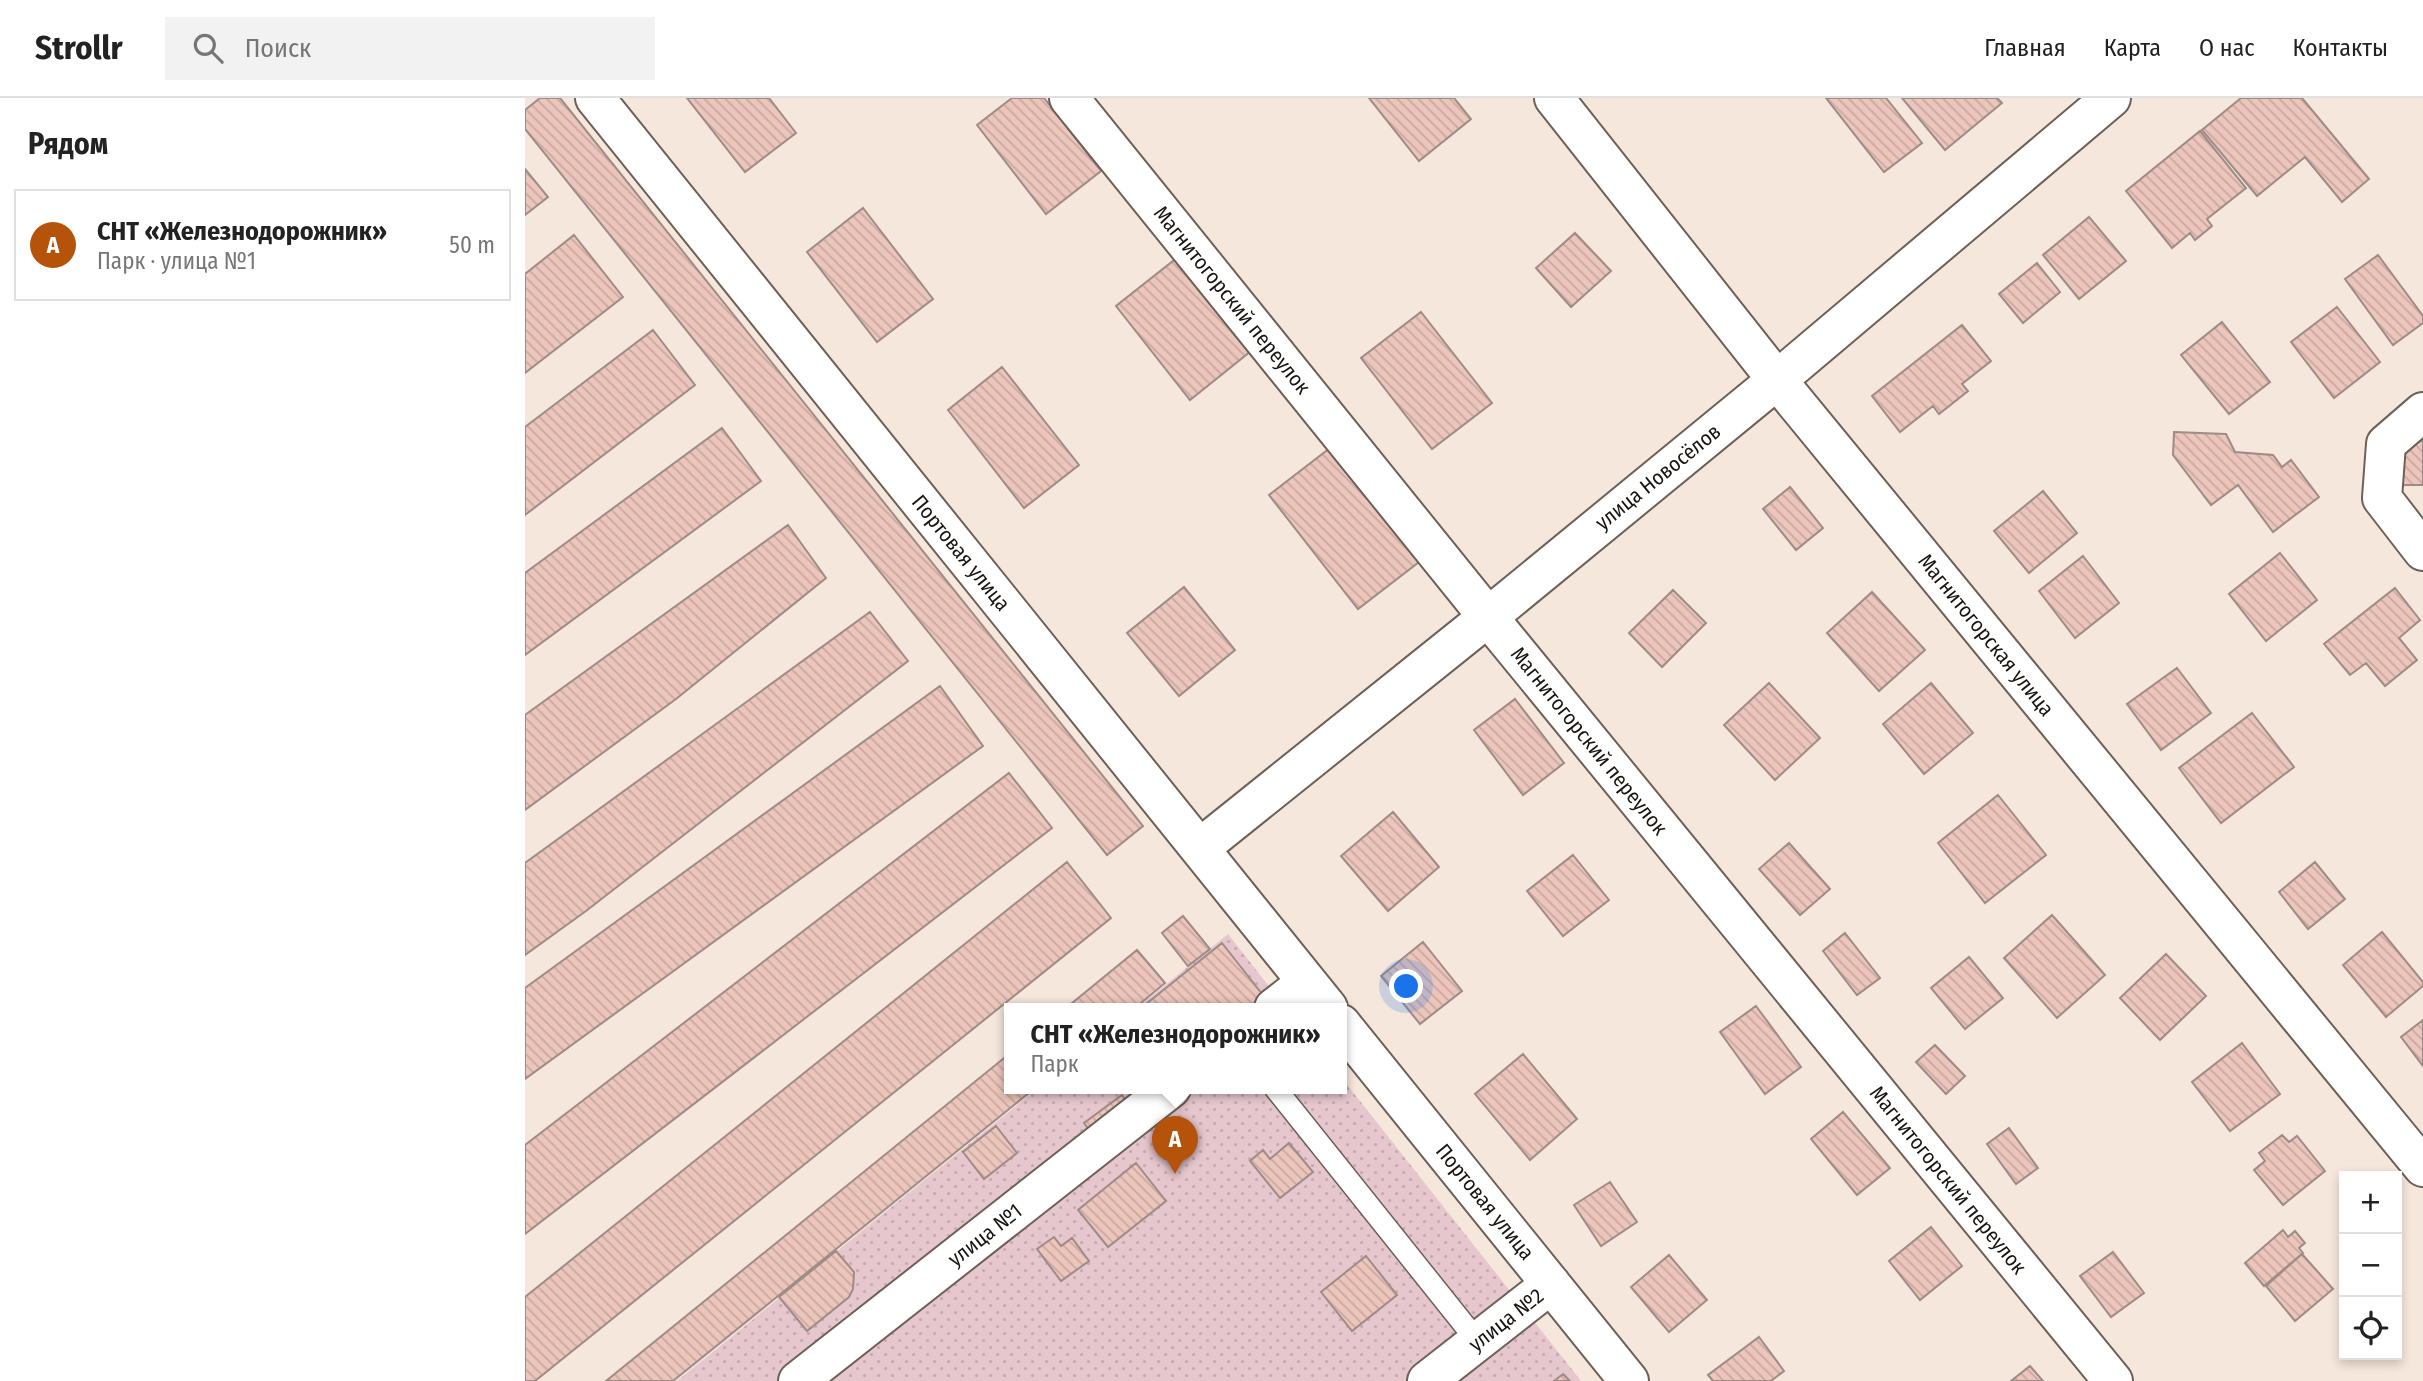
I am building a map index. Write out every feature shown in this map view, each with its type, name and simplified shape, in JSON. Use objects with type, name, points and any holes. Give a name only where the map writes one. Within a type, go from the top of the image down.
[{"type":"street","name":"Портовая улица","points":[[595,98],[1318,995]]},
{"type":"street","name":"Магнитогорский переулок","points":[[1069,98],[1488,617],[2113,1381]]},
{"type":"street","name":"Магнитогорская улица","points":[[1554,98],[1777,380],[2423,1167]]},
{"type":"street","name":"улица Новосёлов","points":[[1199,848],[1488,617],[1777,380],[2111,98]]},
{"type":"street","points":[[2423,412],[2386,444],[2382,498],[2423,551]]},
{"type":"street","points":[[1291,1003],[1318,995]]},
{"type":"street","name":"Портовая улица","points":[[1347,1031],[1629,1381]]},
{"type":"street","name":"улица №1","points":[[798,1381],[1163,1094]]},
{"type":"street","name":"улица №2","points":[[1427,1381],[1551,1284]]},
{"type":"lane","points":[[1280,1094],[1478,1342]]},
{"type":"shaded area","points":[[1228,934],[1282,1003],[1143,1003]]},
{"type":"shaded area","points":[[1347,1085],[1581,1381],[677,1381],[1031,1094],[1347,1094]]},
{"type":"building","points":[[540,98],[560,98],[1143,826],[1107,855],[525,129],[525,110]]},
{"type":"building","points":[[687,98],[769,98],[796,133],[745,172]]},
{"type":"building","points":[[1012,98],[1044,98],[1101,171],[1046,214],[977,125]]},
{"type":"building","points":[[1369,98],[1454,98],[1471,119],[1419,161]]},
{"type":"building","points":[[1826,98],[1886,98],[1922,143],[1884,172]]},
{"type":"building","points":[[1902,98],[1997,98],[2002,103],[1945,150]]},
{"type":"building","points":[[2241,98],[2302,98],[2369,179],[2342,202],[2305,157],[2257,196],[2202,130]]},
{"type":"building","points":[[2200,131],[2246,188],[2207,219],[2212,226],[2195,240],[2190,233],[2172,248],[2126,191]]},
{"type":"building","points":[[525,169],[548,197],[525,215]]},
{"type":"building","points":[[863,208],[933,299],[877,342],[807,252]]},
{"type":"building","points":[[2089,217],[2126,261],[2079,299],[2043,255]]},
{"type":"building","points":[[1575,233],[1611,271],[1571,307],[1536,268]]},
{"type":"building","points":[[574,235],[623,297],[525,373],[525,274]]},
{"type":"building","points":[[2378,255],[2423,316],[2423,323],[2393,345],[2345,279]]},
{"type":"building","points":[[1178,257],[1251,351],[1190,400],[1116,306]]},
{"type":"building","points":[[2037,263],[2060,292],[2023,323],[1999,294]]},
{"type":"building","points":[[2337,307],[2380,362],[2334,398],[2291,342]]},
{"type":"building","points":[[1421,312],[1492,403],[1432,449],[1361,358]]},
{"type":"building","points":[[2222,322],[2270,382],[2229,414],[2181,355]]},
{"type":"building","points":[[1962,325],[1991,361],[1962,384],[1968,391],[1939,414],[1933,406],[1900,432],[1872,396]]},
{"type":"building","points":[[653,330],[695,385],[525,515],[525,427]]},
{"type":"building","points":[[1002,367],[1079,465],[1024,508],[948,410]]},
{"type":"building","points":[[722,428],[761,481],[525,655],[525,573]]},
{"type":"building","points":[[2174,432],[2226,434],[2235,452],[2273,455],[2282,467],[2291,460],[2319,497],[2273,532],[2238,485],[2211,505],[2173,455]]},
{"type":"building","points":[[2398,441],[2423,441],[2423,485],[2398,485]]},
{"type":"building","points":[[1330,448],[1419,562],[1358,609],[1269,495]]},
{"type":"building","points":[[1790,487],[1823,528],[1796,550],[1763,509]]},
{"type":"building","points":[[2043,491],[2077,533],[2029,573],[1994,531]]},
{"type":"building","points":[[788,525],[826,578],[676,699],[525,810],[525,715]]},
{"type":"building","points":[[2280,553],[2317,600],[2266,641],[2229,594]]},
{"type":"building","points":[[2083,556],[2119,603],[2075,638],[2039,591]]},
{"type":"building","points":[[1184,587],[1235,650],[1179,696],[1127,633]]},
{"type":"building","points":[[2395,588],[2420,620],[2399,638],[2417,660],[2385,686],[2366,663],[2350,675],[2324,644]]},
{"type":"building","points":[[1673,590],[1706,623],[1662,667],[1629,633]]},
{"type":"building","points":[[1872,592],[1925,650],[1879,691],[1827,633]]},
{"type":"building","points":[[870,612],[908,661],[586,911],[525,955],[525,863]]},
{"type":"building","points":[[2177,668],[2211,713],[2161,750],[2127,704]]},
{"type":"building","points":[[1769,683],[1820,738],[1775,780],[1724,725]]},
{"type":"building","points":[[1931,683],[1973,733],[1924,774],[1883,724]]},
{"type":"building","points":[[940,686],[983,746],[525,1079],[525,988]]},
{"type":"building","points":[[1515,699],[1564,763],[1523,795],[1474,730]]},
{"type":"building","points":[[2252,713],[2294,767],[2221,823],[2179,768]]},
{"type":"building","points":[[1009,773],[1052,828],[525,1234],[525,1145]]},
{"type":"building","points":[[1998,795],[2046,855],[1985,903],[1938,843]]},
{"type":"building","points":[[1393,812],[1439,867],[1388,911],[1341,856]]},
{"type":"building","points":[[1789,843],[1830,889],[1800,915],[1759,869]]},
{"type":"building","points":[[1573,855],[1609,900],[1563,936],[1527,891]]},
{"type":"building","points":[[1067,862],[1111,918],[535,1381],[525,1381],[525,1297]]},
{"type":"building","points":[[2315,862],[2345,899],[2308,929],[2279,892]]},
{"type":"building","points":[[2052,915],[2105,975],[2057,1018],[2004,958]]},
{"type":"building","points":[[1183,916],[1210,949],[1188,966],[1162,933]]},
{"type":"building","points":[[2382,932],[2423,982],[2423,986],[2386,1017],[2343,965]]},
{"type":"building","points":[[1845,933],[1880,978],[1857,995],[1823,951]]},
{"type":"building","points":[[1423,942],[1462,991],[1420,1024],[1381,976]]},
{"type":"building","points":[[1222,943],[1269,1003],[1147,1003]]},
{"type":"building","points":[[1137,950],[1165,983],[1141,1003],[1072,1003]]},
{"type":"building","points":[[2166,954],[2206,996],[2160,1040],[2120,998]]},
{"type":"building","points":[[1969,957],[2003,998],[1965,1029],[1931,988]]},
{"type":"building","points":[[1756,1006],[1801,1067],[1765,1094],[1720,1032]]},
{"type":"building","points":[[2423,1020],[2423,1066],[2401,1037]]},
{"type":"building","points":[[2242,1043],[2280,1094],[2230,1131],[2192,1082]]},
{"type":"building","points":[[1935,1045],[1965,1076],[1946,1094],[1916,1062]]},
{"type":"building","points":[[1523,1054],[1577,1119],[1530,1160],[1475,1094]]},
{"type":"building","points":[[1004,1058],[1004,1094],[1028,1094],[673,1381],[606,1381]]},
{"type":"building","points":[[1122,1095],[1133,1111],[1096,1139],[1084,1123]]},
{"type":"building","points":[[1843,1112],[1890,1168],[1857,1195],[1811,1139]]},
{"type":"building","points":[[996,1126],[1017,1153],[984,1179],[963,1152]]},
{"type":"building","points":[[2009,1128],[2038,1168],[2016,1184],[1987,1144]]},
{"type":"building","points":[[2282,1135],[2289,1142],[2297,1136],[2325,1171],[2283,1205],[2254,1170],[2265,1161],[2259,1153]]},
{"type":"building","points":[[1289,1143],[1313,1172],[1280,1198],[1250,1161],[1263,1150],[1270,1159]]},
{"type":"building","points":[[1136,1163],[1166,1201],[1108,1247],[1078,1210]]},
{"type":"building","points":[[1610,1182],[1637,1222],[1601,1246],[1574,1205]]},
{"type":"building","points":[[1931,1227],[1962,1266],[1920,1300],[1889,1261]]},
{"type":"building","points":[[2283,1230],[2288,1237],[2295,1231],[2305,1243],[2299,1248],[2303,1253],[2264,1286],[2245,1263]]},
{"type":"building","points":[[1054,1237],[1061,1246],[1072,1238],[1089,1261],[1061,1281],[1037,1249]]},
{"type":"building","points":[[836,1251],[854,1272],[853,1289],[849,1297],[807,1331],[779,1297]]},
{"type":"building","points":[[2113,1252],[2144,1293],[2111,1317],[2080,1276]]},
{"type":"building","points":[[2302,1254],[2333,1289],[2295,1321],[2266,1286]]},
{"type":"building","points":[[1669,1255],[1707,1300],[1669,1332],[1631,1287]]},
{"type":"building","points":[[1366,1256],[1397,1295],[1352,1331],[1321,1292]]},
{"type":"building","points":[[1759,1337],[1784,1371],[1771,1381],[1713,1381],[1708,1375]]},
{"type":"building","points":[[2030,1366],[2043,1381],[2011,1381]]},
{"type":"building","points":[[1563,1374],[1570,1381],[1554,1381]]},
{"type":"place","name":"СНТ «Железнодорожник»","points":[[1175,1174]]}]
